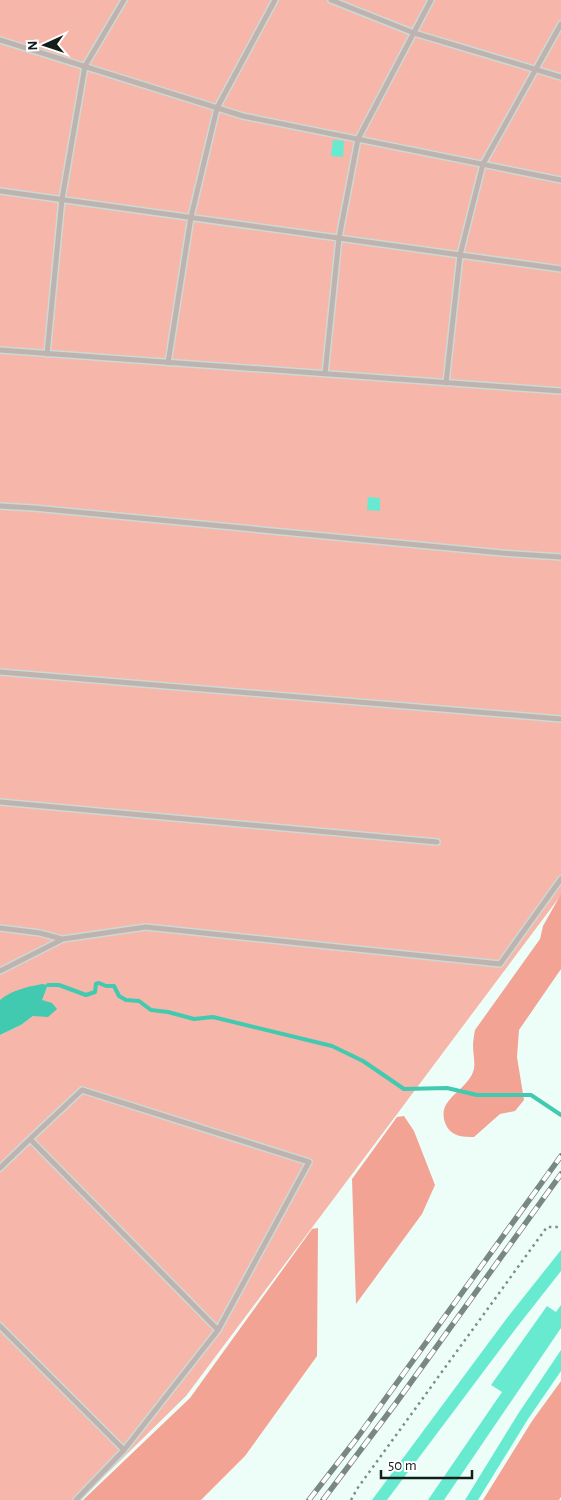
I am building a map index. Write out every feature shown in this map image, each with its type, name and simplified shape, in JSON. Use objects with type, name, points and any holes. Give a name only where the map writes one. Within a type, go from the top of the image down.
[{"type":"lane","points":[[47,354],[62,199],[85,66],[124,0]]},
{"type":"lane","points":[[168,362],[191,217],[217,108],[275,0]]},
{"type":"lane","points":[[332,0],[414,33],[561,77]]},
{"type":"lane","points":[[325,374],[339,238],[358,140],[431,0]]},
{"type":"lane","points":[[446,383],[460,255],[483,164],[561,24]]},
{"type":"lane","points":[[0,40],[243,116],[561,180]]},
{"type":"lane","points":[[0,190],[561,269]]},
{"type":"lane","points":[[0,350],[561,391]]},
{"type":"lane","points":[[0,506],[561,557]]},
{"type":"lane","points":[[0,672],[561,719]]},
{"type":"lane","points":[[0,802],[438,842]]},
{"type":"lane","points":[[0,971],[63,939],[146,927],[500,964],[561,879]]},
{"type":"lane","points":[[0,928],[63,939]]},
{"type":"lane","points":[[0,1168],[82,1090],[309,1162],[218,1330],[124,1450],[76,1500]]},
{"type":"lane","points":[[30,1139],[218,1330]]},
{"type":"lane","points":[[0,1326],[124,1450]]},
{"type":"path","points":[[351,1500],[547,1227],[561,1227]]},
{"type":"shaded area","points":[[0,0],[561,0],[561,895],[186,1396],[80,1500],[0,1500],[0,1035],[21,1025],[33,1016],[48,986],[0,1000]]},
{"type":"shaded area","points":[[561,894],[561,969],[519,1030],[517,1057],[524,1100],[515,1111],[500,1114],[474,1137],[456,1135],[447,1127],[444,1110],[447,1103],[464,1086],[473,1072],[475,1030],[540,939],[543,926]]},
{"type":"shaded area","points":[[42,984],[48,985],[42,1000],[52,1003],[57,1009],[48,1017],[33,1016],[21,1025],[0,1035],[0,1000],[15,991]]},
{"type":"shaded area","points":[[404,1116],[414,1131],[435,1185],[422,1214],[356,1304],[352,1179],[397,1117]]},
{"type":"shaded area","points":[[318,1228],[317,1356],[245,1456],[201,1500],[83,1500],[190,1398],[312,1229]]},
{"type":"shaded area","points":[[561,1381],[561,1497],[559,1500],[483,1500],[532,1421]]},
{"type":"building","points":[[333,140],[344,141],[343,157],[331,156]]},
{"type":"building","points":[[368,497],[380,498],[380,511],[367,510]]},
{"type":"building","points":[[561,1250],[561,1271],[387,1500],[372,1500],[507,1318]]},
{"type":"building","points":[[561,1305],[561,1328],[444,1500],[428,1500],[502,1392],[491,1385],[547,1306],[556,1312]]},
{"type":"building","points":[[561,1350],[561,1371],[528,1419],[478,1500],[465,1500],[518,1414]]},
{"type":"waterway","points":[[48,985],[59,985],[86,995],[95,992],[96,984],[99,983],[106,986],[114,986],[119,996],[126,1000],[139,1001],[151,1010],[168,1012],[194,1019],[213,1017],[332,1046],[363,1061],[404,1089],[447,1088],[477,1095],[531,1095],[561,1115]]},
{"type":"railway","points":[[309,1500],[357,1438],[561,1156]]},
{"type":"railway","points":[[323,1500],[396,1403],[561,1174]]}]
